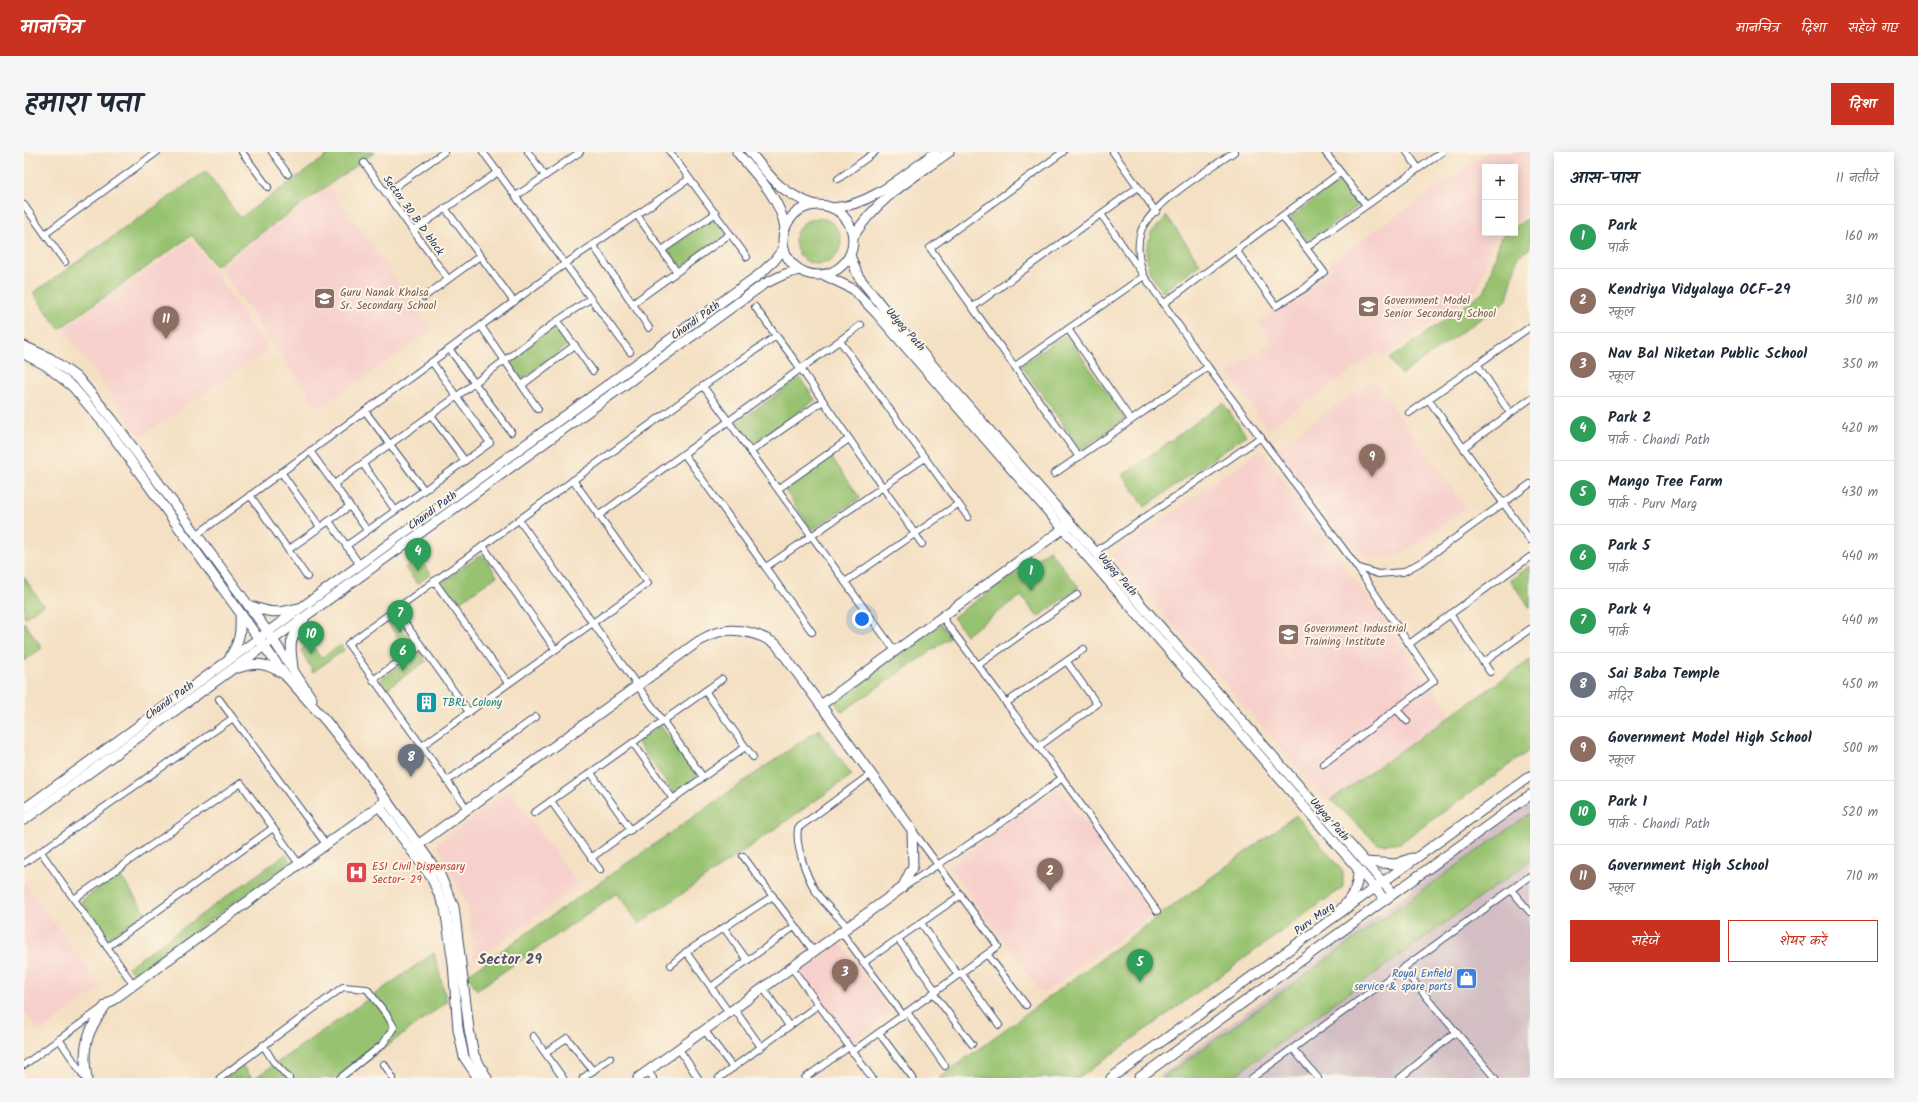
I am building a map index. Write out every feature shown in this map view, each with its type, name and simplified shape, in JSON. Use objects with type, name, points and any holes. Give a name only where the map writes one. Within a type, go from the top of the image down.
[{"type":"main road","points":[[737,152],[770,192],[783,214],[785,228],[784,248],[786,255],[800,270],[809,274],[824,275],[835,271],[850,255],[853,237],[862,221],[876,206],[949,152]]},
{"type":"main road","points":[[750,152],[778,186],[796,199],[815,206],[832,208],[847,207],[866,199],[887,187],[936,152]]},
{"type":"main road","points":[[785,228],[793,216],[801,210],[815,206]]},
{"type":"main road","points":[[832,208],[841,214],[849,224],[853,237]]},
{"type":"main road","name":"Chandi Path","points":[[307,610],[360,565],[760,274],[774,261],[784,248]]},
{"type":"main road","name":"Udyog Path","points":[[850,255],[858,276],[889,315],[1066,527],[1385,900]]},
{"type":"main road","name":"Chandi Path","points":[[24,820],[261,642],[764,284],[785,274],[800,270]]},
{"type":"main road","name":"Udyog Path","points":[[824,275],[853,289],[877,314],[1066,527],[1095,552],[1393,894]]},
{"type":"main road","points":[[24,346],[50,358],[79,379],[112,419],[293,668],[326,721]]},
{"type":"main road","points":[[24,354],[45,365],[73,387],[105,425],[285,675],[326,721],[364,769],[383,803],[415,848],[431,877],[445,908],[453,963],[458,1029],[464,1057],[478,1078]]},
{"type":"main road","points":[[821,705],[1066,527]]},
{"type":"main road","points":[[248,605],[268,613],[307,610]]},
{"type":"main road","points":[[293,668],[291,648],[292,637],[307,610]]},
{"type":"main road","points":[[240,612],[241,630],[238,644],[229,666],[266,664],[285,675]]},
{"type":"main road","points":[[415,848],[699,641],[719,632],[741,631],[759,634],[776,644],[912,830],[913,866],[902,888],[678,1050],[650,1074],[638,1078]]},
{"type":"main road","name":"Chandi Path","points":[[24,810],[229,666]]},
{"type":"main road","name":"Purv Marg","points":[[1111,1078],[1530,776]]},
{"type":"main road","points":[[1139,1078],[1530,795]]},
{"type":"main road","points":[[86,1078],[86,1047],[91,1027],[106,1004],[383,803]]},
{"type":"main road","points":[[415,848],[440,875],[454,907],[469,1029],[474,1055],[487,1078]]},
{"type":"main road","points":[[1365,862],[1396,864],[1423,854]]},
{"type":"main road","points":[[1334,918],[1354,893],[1358,882],[1358,870]]},
{"type":"street","points":[[44,234],[157,152]]},
{"type":"street","points":[[244,152],[268,187]]},
{"type":"street","points":[[272,152],[288,174]]},
{"type":"street","points":[[386,193],[444,152]]},
{"type":"street","points":[[483,152],[630,352]]},
{"type":"street","points":[[528,152],[545,176]]},
{"type":"street","points":[[516,196],[580,152]]},
{"type":"street","points":[[670,152],[747,257]]},
{"type":"street","points":[[838,179],[875,152]]},
{"type":"street","points":[[1063,152],[930,248],[1079,457]]},
{"type":"street","points":[[1113,152],[1156,212]]},
{"type":"street","points":[[1144,276],[1139,262],[1139,238],[1148,218],[1171,197],[1234,152]]},
{"type":"street","points":[[1325,152],[1366,205]]},
{"type":"street","points":[[1407,152],[1418,168]]},
{"type":"street","points":[[1306,248],[1442,152]]},
{"type":"street","name":"Sector 30 B D block","points":[[364,164],[448,279]]},
{"type":"street","points":[[413,230],[498,172]]},
{"type":"street","points":[[1163,304],[1340,173]]},
{"type":"street","points":[[188,540],[450,350],[565,264],[689,179]]},
{"type":"street","points":[[973,307],[1138,187]]},
{"type":"street","points":[[24,205],[65,262]]},
{"type":"street","points":[[445,208],[514,302]]},
{"type":"street","points":[[662,250],[716,213]]},
{"type":"street","points":[[1101,214],[1208,367],[1357,567],[1434,681],[1323,764]]},
{"type":"street","points":[[637,215],[677,272]]},
{"type":"street","points":[[1236,250],[1276,306],[1305,288],[1324,272],[1282,216]]},
{"type":"street","points":[[632,304],[730,234]]},
{"type":"street","points":[[592,245],[649,328]]},
{"type":"street","points":[[424,297],[480,256]]},
{"type":"street","points":[[1015,366],[1144,276]]},
{"type":"street","points":[[334,484],[431,415],[557,321],[590,299]]},
{"type":"street","points":[[755,308],[801,369],[922,544]]},
{"type":"street","points":[[557,321],[593,370]]},
{"type":"street","points":[[598,516],[861,325]]},
{"type":"street","points":[[481,326],[538,409]]},
{"type":"street","points":[[1409,413],[1530,327]]},
{"type":"street","points":[[1068,329],[1131,420]]},
{"type":"street","points":[[468,810],[348,644],[703,386],[776,336]]},
{"type":"street","points":[[840,341],[968,517]]},
{"type":"street","points":[[522,385],[575,345]]},
{"type":"street","points":[[450,350],[511,432]]},
{"type":"street","points":[[346,546],[490,443],[432,362]]},
{"type":"street","points":[[1477,364],[1510,413]]},
{"type":"street","points":[[1054,474],[1208,367]]},
{"type":"street","points":[[703,386],[895,651]]},
{"type":"street","points":[[1428,399],[1530,540]]},
{"type":"street","points":[[1464,447],[1530,399]]},
{"type":"street","points":[[750,452],[823,401]]},
{"type":"street","points":[[365,411],[424,490]]},
{"type":"street","points":[[431,415],[465,461]]},
{"type":"street","points":[[1095,552],[1261,437]]},
{"type":"street","points":[[778,489],[850,439]]},
{"type":"street","points":[[310,451],[367,530]]},
{"type":"street","points":[[684,454],[812,632]]},
{"type":"street","points":[[766,567],[925,458]]},
{"type":"street","points":[[362,464],[395,510]]},
{"type":"street","points":[[281,472],[320,527]]},
{"type":"street","points":[[422,746],[648,583],[573,480]]},
{"type":"street","points":[[1357,567],[1378,574],[1403,572],[1423,561],[1530,484]]},
{"type":"street","points":[[250,495],[308,577]]},
{"type":"street","points":[[845,582],[958,504]]},
{"type":"street","points":[[288,550],[350,506]]},
{"type":"street","points":[[518,520],[703,777]]},
{"type":"street","points":[[329,521],[360,565]]},
{"type":"street","points":[[482,546],[555,649]]},
{"type":"street","points":[[1409,644],[1530,557]]},
{"type":"street","points":[[434,581],[508,683]]},
{"type":"street","points":[[978,665],[1077,595]]},
{"type":"street","points":[[395,609],[469,712]]},
{"type":"street","points":[[1450,614],[1490,672]]},
{"type":"street","points":[[942,617],[1062,778],[1157,911]]},
{"type":"street","points":[[1484,662],[1530,629]]},
{"type":"street","points":[[373,680],[421,646]]},
{"type":"street","points":[[1006,703],[1084,650]]},
{"type":"street","points":[[1038,747],[1097,704],[1067,662]]},
{"type":"street","points":[[534,813],[722,679]]},
{"type":"street","points":[[705,691],[753,757]]},
{"type":"street","points":[[219,699],[326,844]]},
{"type":"street","points":[[1396,709],[1407,721]]},
{"type":"street","points":[[447,781],[536,717]]},
{"type":"street","points":[[24,863],[233,718]]},
{"type":"street","points":[[633,743],[673,799]]},
{"type":"street","points":[[591,858],[745,747]]},
{"type":"street","points":[[591,773],[630,830]]},
{"type":"street","points":[[871,774],[798,828],[796,837],[815,891],[845,930],[863,962],[945,1066]]},
{"type":"street","points":[[902,888],[1013,815],[1062,778]]},
{"type":"street","points":[[74,899],[241,783],[299,864]]},
{"type":"street","points":[[551,801],[600,870]]},
{"type":"street","points":[[107,947],[273,828]]},
{"type":"street","points":[[805,1078],[879,1032],[998,946],[912,830]]},
{"type":"street","points":[[41,852],[134,984]]},
{"type":"street","points":[[743,856],[814,952]]},
{"type":"street","points":[[1252,1078],[1530,876]]},
{"type":"street","points":[[1511,890],[1530,912]]},
{"type":"street","points":[[863,962],[961,895]]},
{"type":"street","points":[[671,965],[686,952],[772,896]]},
{"type":"street","points":[[921,923],[999,1026]]},
{"type":"street","points":[[711,987],[795,926]]},
{"type":"street","points":[[724,928],[747,960]]},
{"type":"street","points":[[898,939],[972,1044]]},
{"type":"street","points":[[686,952],[711,987],[761,1047]]},
{"type":"street","points":[[988,954],[1026,1005]]},
{"type":"street","points":[[792,968],[872,1078]]},
{"type":"street","points":[[1402,969],[1495,1078]]},
{"type":"street","points":[[220,1078],[343,987],[367,989],[387,1015],[394,1027],[383,1044],[340,1078]]},
{"type":"street","points":[[764,989],[789,1026]]},
{"type":"street","points":[[24,1065],[106,1004]]},
{"type":"street","points":[[719,1078],[818,1005]]},
{"type":"street","points":[[705,1031],[733,1068]]},
{"type":"street","points":[[879,1032],[913,1078]]},
{"type":"street","points":[[1400,1078],[1456,1032]]},
{"type":"street","points":[[533,1036],[546,1052],[563,1078]]},
{"type":"street","points":[[546,1052],[567,1038],[593,1071]]},
{"type":"street","points":[[59,1039],[86,1078]]},
{"type":"street","points":[[263,1045],[273,1061],[289,1078]]},
{"type":"street","points":[[1292,1048],[1318,1078]]},
{"type":"street","points":[[678,1050],[698,1078]]},
{"type":"street","points":[[583,1078],[610,1058]]},
{"type":"street","points":[[384,1064],[393,1078]]},
{"type":"shaded area","name":"Government Model Senior Secondary School","points":[[1488,152],[1530,152],[1530,211],[1518,220],[1518,164],[1482,164],[1482,236],[1494,236],[1478,290],[1383,359],[1379,352],[1268,429],[1227,372],[1271,343],[1259,322],[1332,269],[1328,263]]},
{"type":"shaded area","name":"Guru Nanak Khalsa Sr. Secondary School","points":[[330,187],[432,330],[319,409],[218,266]]},
{"type":"shaded area","points":[[192,240],[268,350],[140,437],[64,328]]},
{"type":"shaded area","points":[[1373,380],[1467,508],[1399,555],[1386,558],[1369,556],[1350,546],[1276,447]]},
{"type":"shaded area","name":"Government Industrial Training Institute","points":[[1261,449],[1451,714],[1328,801],[1112,555]]},
{"type":"shaded area","points":[[1058,787],[1152,915],[1042,994],[949,866]]},
{"type":"shaded area","points":[[509,791],[579,885],[474,962],[468,908],[437,844]]},
{"type":"shaded area","points":[[1530,803],[1530,1078],[1156,1078]]},
{"type":"shaded area","points":[[24,881],[101,987],[39,1032],[24,1010]]},
{"type":"shaded area","points":[[841,944],[891,1012],[850,1043],[799,973]]},
{"type":"green space","points":[[332,152],[375,152],[215,266],[192,235],[59,329],[33,293],[206,171],[240,218]]},
{"type":"green space","points":[[1340,181],[1358,206],[1308,242],[1290,218]]},
{"type":"green space","points":[[714,216],[727,234],[680,268],[667,251]]},
{"type":"green space","points":[[1167,216],[1200,264],[1162,292],[1149,271],[1146,251],[1151,233]]},
{"type":"green space","points":[[1530,217],[1530,248],[1518,256],[1507,300],[1401,375],[1390,359],[1485,291],[1501,237],[1518,236],[1518,225]]},
{"type":"green space","points":[[813,218],[823,218],[831,222],[837,228],[841,236],[841,246],[837,254],[831,260],[823,264],[813,264],[805,260],[799,254],[795,246],[795,236],[799,228],[805,222]]},
{"type":"green space","points":[[556,326],[569,344],[522,379],[509,361]]},
{"type":"green space","points":[[1066,334],[1125,419],[1081,450],[1021,365]]},
{"type":"green space","points":[[800,378],[815,400],[750,446],[735,424]]},
{"type":"green space","points":[[1223,403],[1246,435],[1145,507],[1123,475]]},
{"type":"green space","points":[[832,458],[860,498],[812,530],[785,490]]},
{"type":"green space","points":[[1049,550],[1079,587],[1038,617],[1021,596],[966,635],[953,617]]},
{"type":"green space","points":[[482,554],[497,576],[456,604],[441,583]]},
{"type":"green space","points":[[419,558],[431,574],[417,584],[405,568]]},
{"type":"green space","points":[[1530,566],[1530,608],[1510,580]]},
{"type":"green space","points":[[24,577],[43,605],[24,618]]},
{"type":"green space","points":[[395,617],[413,644],[406,649],[387,622]]},
{"type":"green space","points":[[24,622],[42,648],[24,661]]},
{"type":"green space","points":[[941,624],[951,637],[842,712],[833,700]]},
{"type":"green space","points":[[310,642],[321,658],[341,645],[344,650],[313,672],[301,650]]},
{"type":"green space","points":[[420,652],[426,661],[386,689],[380,680]]},
{"type":"green space","points":[[1530,660],[1530,750],[1400,843],[1378,844],[1331,800]]},
{"type":"green space","points":[[661,726],[697,776],[674,793],[637,742]]},
{"type":"green space","points":[[819,729],[852,775],[639,924],[617,893],[477,990],[467,975]]},
{"type":"green space","points":[[1530,813],[1530,861],[1231,1078],[1162,1078]]},
{"type":"green space","points":[[1296,815],[1343,872],[1343,887],[1079,1078],[939,1078]]},
{"type":"green space","points":[[286,854],[291,862],[134,975],[128,967]]},
{"type":"green space","points":[[119,874],[146,913],[107,939],[81,901]]},
{"type":"green space","points":[[434,953],[447,1002],[343,1078],[255,1078]]},
{"type":"green space","points":[[239,1061],[252,1078],[215,1078]]},
{"type":"place","name":"Guru Nanak Khalsa Sr. Secondary School","points":[[325,298]]},
{"type":"place","name":"Government Model Senior Secondary School","points":[[1368,306]]},
{"type":"place","name":"Government High School","points":[[166,339]]},
{"type":"place","name":"Government Model High School","points":[[1372,477]]},
{"type":"place","name":"Park 2","points":[[418,571]]},
{"type":"place","name":"Park","points":[[1031,591]]},
{"type":"place","name":"Park 4","points":[[400,633]]},
{"type":"place","name":"Government Industrial Training Institute","points":[[1288,634]]},
{"type":"place","name":"Park 1","points":[[311,654]]},
{"type":"place","name":"Park 5","points":[[403,671]]},
{"type":"place","name":"TBRL Colony","points":[[427,702]]},
{"type":"place","name":"Sai Baba Temple","points":[[411,777]]},
{"type":"place","name":"ESI Civil Dispensary Sector- 29","points":[[357,872]]},
{"type":"place","name":"Kendriya Vidyalaya OCF-29","points":[[1050,891]]},
{"type":"place","name":"Royal Enfield service & spare parts","points":[[1467,979]]},
{"type":"place","name":"Mango Tree Farm","points":[[1140,982]]},
{"type":"place","name":"Nav Bal Niketan Public School","points":[[845,992]]},
{"type":"district","name":"Sector 29","points":[[510,959]]}]
